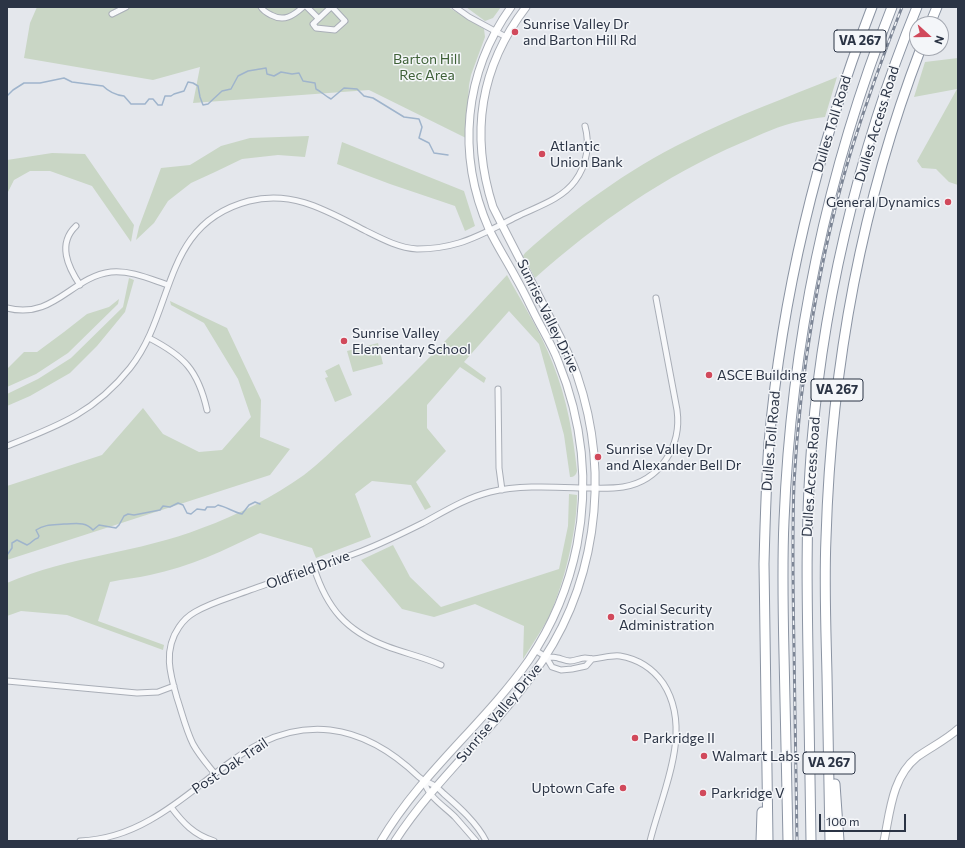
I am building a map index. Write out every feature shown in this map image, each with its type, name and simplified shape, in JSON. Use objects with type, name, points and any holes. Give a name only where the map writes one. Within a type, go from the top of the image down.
[{"type":"highway","name":"Dulles Toll Road","points":[[768,841],[764,636],[765,528],[772,412],[782,337],[795,266],[810,200],[832,120],[872,7]]},
{"type":"highway","name":"Dulles Access Road","points":[[788,841],[783,582],[784,522],[790,428],[801,340],[816,261],[834,182],[854,113],[892,7]]},
{"type":"highway","name":"Dulles Access Road","points":[[811,841],[806,560],[810,468],[815,408],[828,320],[842,246],[863,164],[896,62],[917,7]]},
{"type":"highway","name":"VA 267","points":[[830,841],[825,586],[830,458],[838,382],[851,299],[866,228],[886,151],[918,56]]},
{"type":"highway","points":[[827,685],[839,841]]},
{"type":"highway","points":[[761,841],[766,709]]},
{"type":"main road","name":"Sunrise Valley Drive","points":[[381,841],[398,814],[424,781],[503,694],[535,650],[553,616],[570,575],[581,525],[584,488],[580,441],[568,387],[551,345],[490,230],[476,195],[473,182],[468,135],[474,88],[480,65],[495,31],[511,7]]},
{"type":"main road","name":"Sunrise Valley Drive","points":[[395,841],[410,818],[436,786],[511,702],[546,657],[561,630],[574,599],[586,565],[592,536],[595,488],[591,427],[576,373],[557,331],[493,207],[484,176],[481,129],[488,80],[498,52],[526,7]]},
{"type":"main road","points":[[884,841],[894,794],[902,773],[910,763],[958,729]]},
{"type":"street","points":[[112,14],[126,7]]},
{"type":"street","points":[[261,7],[263,11],[282,19],[294,15],[303,7]]},
{"type":"street","points":[[307,7],[318,18]]},
{"type":"street","points":[[332,7],[345,21],[335,30],[316,28],[313,24],[318,18],[332,7]]},
{"type":"street","points":[[455,7],[506,37]]},
{"type":"street","points":[[7,446],[63,424],[87,410],[112,389],[131,367],[142,351],[159,315],[168,285],[182,253],[195,234],[206,224],[227,210],[243,203],[262,199],[289,199],[308,203],[327,210],[384,240],[409,248],[417,249],[444,247],[490,230],[562,195],[575,181],[582,169],[586,157],[588,138],[585,126]]},
{"type":"street","points":[[76,226],[68,235],[65,246],[67,260],[80,285]]},
{"type":"street","points":[[7,308],[39,308],[60,299],[88,280],[103,274],[121,272],[137,275],[168,285]]},
{"type":"street","name":"Oldfield Drive","points":[[215,774],[193,743],[174,686],[168,661],[169,649],[173,636],[189,616],[211,604],[388,540],[463,502],[488,493],[533,487],[625,487],[644,480],[661,466],[670,454],[674,445],[678,427],[677,410],[656,298]]},
{"type":"street","points":[[148,338],[169,349],[187,364],[201,386],[207,410]]},
{"type":"street","points":[[498,389],[499,468],[502,490]]},
{"type":"street","points":[[314,568],[327,600],[340,617],[358,633],[369,640],[386,647],[441,665]]},
{"type":"street","points":[[535,650],[546,657],[552,667],[561,670],[586,666],[592,659]]},
{"type":"street","points":[[546,657],[557,657],[570,661],[586,658],[592,659],[609,656],[621,656],[633,659],[645,665],[659,677],[672,700],[676,716],[676,735],[674,753],[669,774],[650,841]]},
{"type":"street","points":[[7,681],[137,693],[158,692],[174,686]]},
{"type":"street","name":"Post Oak Trail","points":[[80,841],[100,838],[128,830],[151,820],[252,747],[271,738],[298,731],[324,730],[350,734],[374,743],[398,758],[424,781]]},
{"type":"street","points":[[424,781],[436,786],[469,818],[486,841]]},
{"type":"street","points":[[424,781],[430,794],[456,818],[476,841]]},
{"type":"street","points":[[171,807],[189,829],[196,834],[214,841]]},
{"type":"green space","name":"Barton Hill Rec Area","points":[[37,7],[448,7],[484,29],[485,37],[471,75],[469,85],[466,138],[369,90],[193,103],[200,67],[153,80],[24,58],[30,23]]},
{"type":"green space","points":[[466,7],[501,7],[493,18],[485,21]]},
{"type":"green space","points":[[958,58],[958,185],[949,182],[936,169],[922,168],[917,161],[957,89],[914,97],[925,62]]},
{"type":"green space","points":[[837,77],[825,117],[804,120],[778,128],[741,143],[685,170],[632,202],[607,220],[535,278],[523,256],[525,253],[602,191],[664,152],[704,132]]},
{"type":"green space","points":[[309,136],[305,157],[278,155],[242,159],[191,183],[168,201],[154,223],[136,240],[139,227],[161,168],[190,165],[221,146],[250,138]]},
{"type":"green space","points":[[342,142],[464,191],[475,226],[465,231],[455,206],[337,164]]},
{"type":"green space","points":[[52,153],[85,154],[134,225],[131,242],[92,186],[50,171],[30,171],[14,180],[7,194],[7,160]]},
{"type":"green space","points":[[507,275],[543,341],[558,377],[566,403],[574,444],[577,471],[574,476],[570,477],[564,435],[539,344],[509,311],[464,362],[486,378],[484,383],[460,367],[427,405],[427,428],[446,451],[416,482],[431,507],[425,510],[411,485],[372,481],[355,494],[371,537],[316,558],[312,548],[260,533],[193,563],[164,572],[110,582],[98,621],[164,645],[163,650],[67,615],[21,611],[7,616],[7,583],[31,574],[79,560],[154,543],[215,523],[268,498],[304,475],[316,466],[390,397]]},
{"type":"green space","points":[[129,278],[134,280],[125,312],[97,346],[70,373],[30,396],[7,406],[7,394],[38,379],[71,358],[123,307]]},
{"type":"green space","points":[[119,299],[118,304],[68,353],[36,374],[7,387],[7,369],[24,352],[37,352],[87,314],[109,307]]},
{"type":"green space","points":[[170,301],[227,328],[261,400],[260,437],[290,449],[270,475],[7,560],[7,486],[102,455],[143,408],[163,434],[199,452],[222,450],[251,417],[238,379],[204,323],[171,305]]},
{"type":"green space","points":[[378,343],[383,364],[353,372],[347,351]]},
{"type":"green space","points":[[339,364],[352,395],[335,402],[325,378],[328,377],[325,371]]},
{"type":"green space","points":[[569,494],[577,495],[575,525],[569,557],[555,604],[540,633],[523,659],[524,626],[475,604],[434,617],[402,609],[361,560],[393,545],[410,577],[441,607],[559,569],[568,526]]},
{"type":"waterway","points":[[7,96],[24,83],[40,83],[64,78],[72,82],[103,86],[112,93],[124,96],[131,104],[145,104],[149,99],[153,99],[158,105],[162,105],[165,96],[171,96],[184,91],[188,82],[198,86],[203,105],[208,104],[222,91],[231,89],[238,76],[248,71],[266,68],[267,74],[274,76],[281,72],[292,74],[299,73],[303,81],[315,83],[316,89],[331,99],[344,88],[357,89],[364,96],[373,98],[404,117],[419,119],[422,127],[419,138],[429,143],[434,153],[448,155]]},
{"type":"waterway","points":[[7,555],[12,548],[12,543],[17,540],[27,545],[38,538],[39,536],[36,530],[46,526],[83,524],[87,525],[93,530],[99,525],[116,528],[124,516],[128,514],[134,515],[160,510],[163,506],[170,507],[178,503],[183,505],[187,513],[191,514],[197,509],[205,510],[207,507],[215,507],[218,505],[242,514],[249,505],[255,502],[260,504]]},
{"type":"railway","points":[[797,841],[793,525],[794,483],[801,399],[813,314],[830,229],[852,148],[882,59],[902,7]]},
{"type":"place","name":"Sunrise Valley Dr and Barton Hill Rd","points":[[515,32]]},
{"type":"place","name":"Atlantic Union Bank","points":[[542,154]]},
{"type":"place","name":"General Dynamics","points":[[948,202]]},
{"type":"place","name":"Sunrise Valley Elementary School","points":[[344,341]]},
{"type":"place","name":"ASCE Building","points":[[709,375]]},
{"type":"place","name":"Sunrise Valley Dr and Alexander Bell Dr","points":[[598,457]]},
{"type":"place","name":"Social Security Administration","points":[[611,617]]},
{"type":"place","name":"Parkridge II","points":[[635,738]]},
{"type":"place","name":"Walmart Labs","points":[[704,756]]},
{"type":"place","name":"Uptown Cafe","points":[[623,788]]},
{"type":"place","name":"Parkridge V","points":[[703,793]]}]
